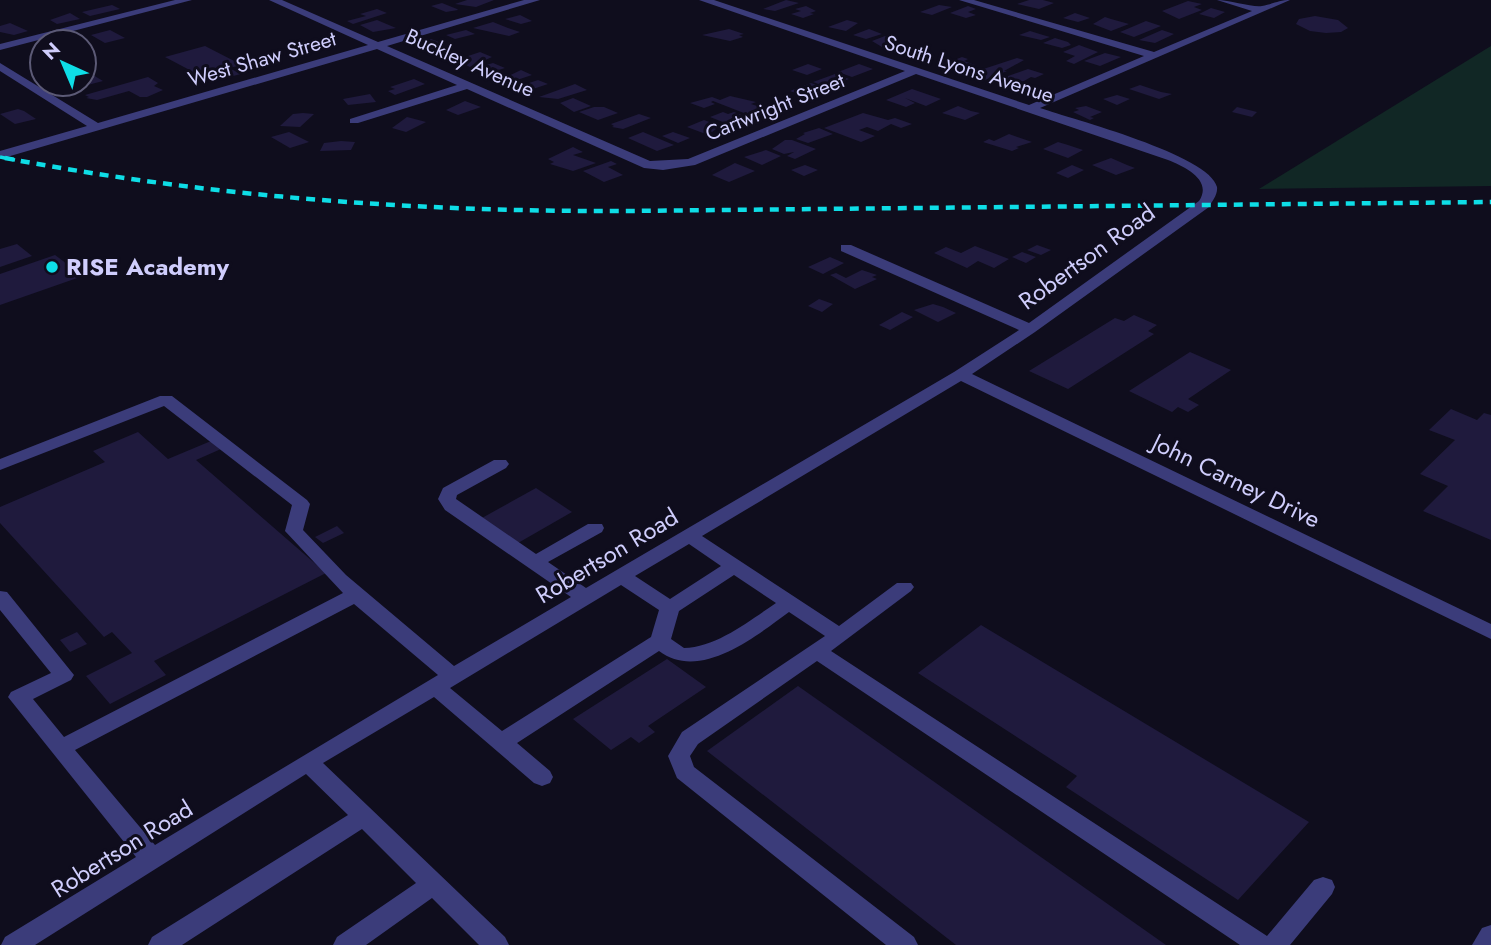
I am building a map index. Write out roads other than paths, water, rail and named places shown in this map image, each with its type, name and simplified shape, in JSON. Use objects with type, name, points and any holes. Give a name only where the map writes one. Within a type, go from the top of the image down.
[{"type":"street","points":[[0,47],[187,0]]},
{"type":"street","name":"Buckley Avenue","points":[[274,0],[648,164]]},
{"type":"street","name":"West Shaw Street","points":[[0,155],[535,0]]},
{"type":"street","name":"South Lyons Avenue","points":[[704,0],[1178,159],[1202,174],[1211,191]]},
{"type":"street","points":[[964,0],[1156,56]]},
{"type":"street","points":[[1222,0],[1261,10]]},
{"type":"street","points":[[1030,109],[1285,0]]},
{"type":"street","points":[[0,66],[97,127]]},
{"type":"street","name":"Cartwright Street","points":[[648,164],[663,166],[691,162],[914,71]]},
{"type":"street","points":[[354,121],[468,85]]},
{"type":"street","name":"Robertson Road","points":[[14,945],[308,762],[960,374],[1030,329],[1204,204],[1211,191]]},
{"type":"street","points":[[846,248],[1030,329]]},
{"type":"street","name":"John Carney Drive","points":[[960,374],[1491,632]]},
{"type":"street","points":[[0,465],[166,399],[301,504],[294,531],[444,681],[501,743],[542,777]]},
{"type":"street","points":[[500,464],[449,492],[447,499],[451,506],[585,597]]},
{"type":"street","points":[[535,562],[595,528]]},
{"type":"street","points":[[689,536],[839,636]]},
{"type":"street","points":[[501,743],[660,642],[670,608],[735,566]]},
{"type":"street","points":[[621,576],[670,608]]},
{"type":"street","points":[[904,587],[839,636],[690,738],[679,756],[685,772],[905,945]]},
{"type":"street","points":[[61,748],[356,594]]},
{"type":"street","points":[[0,597],[64,675],[19,696],[152,859]]},
{"type":"street","points":[[660,642],[680,655],[694,655],[744,634],[789,603]]},
{"type":"street","points":[[816,651],[1260,945]]},
{"type":"street","points":[[308,762],[496,945]]},
{"type":"street","points":[[161,945],[364,816]]},
{"type":"street","points":[[346,945],[433,884]]},
{"type":"street","points":[[1275,945],[1323,887]]},
{"type":"street","points":[[1485,945],[1491,936]]},
{"type":"railway","points":[[0,157],[5,158]]},
{"type":"railway","points":[[5,158],[82,172],[237,192],[315,200],[471,209],[628,211],[1491,202]]},
{"type":"railway","points":[[5,158],[15,160]]},
{"type":"place","name":"RISE Academy","points":[[52,267]]}]
